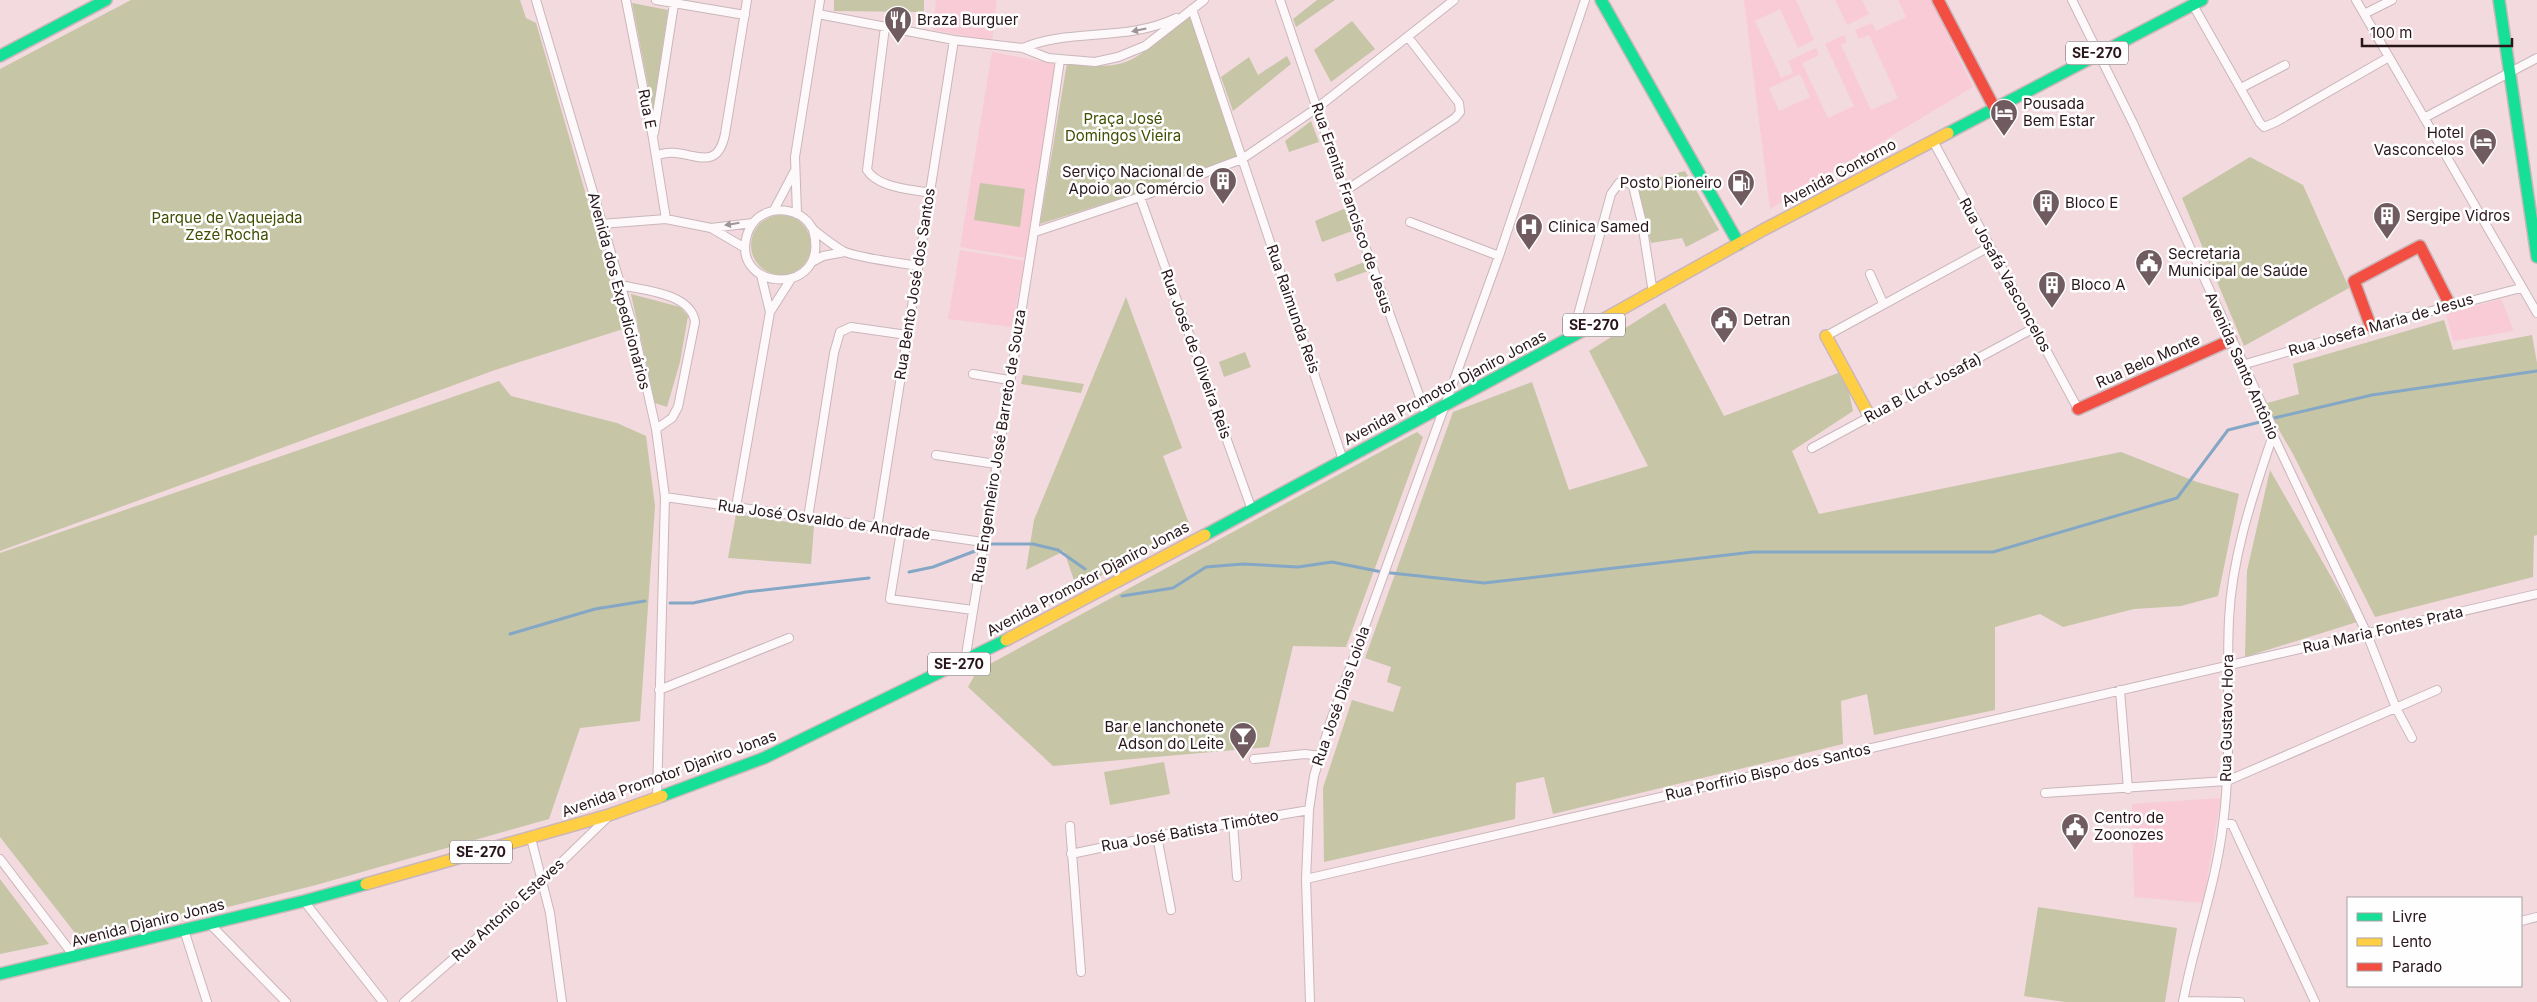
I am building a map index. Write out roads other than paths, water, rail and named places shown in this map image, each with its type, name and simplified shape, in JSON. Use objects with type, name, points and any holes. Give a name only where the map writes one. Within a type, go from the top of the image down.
[{"type":"main road","points":[[0,56],[106,0]]},
{"type":"main road","points":[[1601,0],[1739,244]]},
{"type":"main road","points":[[1938,0],[1994,108]]},
{"type":"main road","points":[[2499,0],[2537,257]]},
{"type":"main road","name":"Avenida Contorno","points":[[1739,244],[2193,3]]},
{"type":"main road","name":"Avenida Promotor Djaniro Jonas","points":[[304,901],[609,815],[764,758],[965,661],[1252,510],[1446,403],[1653,293],[1739,244]]},
{"type":"main road","points":[[2371,327],[2354,281],[2420,246],[2450,305]]},
{"type":"main road","points":[[1826,336],[1870,417]]},
{"type":"main road","name":"Rua Belo Monte","points":[[2078,410],[2231,340]]},
{"type":"main road","name":"Avenida Djaniro Jonas","points":[[0,974],[304,901]]},
{"type":"street","name":"Avenida dos Expedicionários","points":[[536,0],[620,285],[656,429],[665,497],[657,797]]},
{"type":"street","name":"Rua E","points":[[626,0],[653,138],[666,219]]},
{"type":"street","points":[[656,0],[745,16]]},
{"type":"street","points":[[656,156],[671,152],[714,158],[719,153],[722,146],[747,0]]},
{"type":"street","points":[[796,213],[794,172],[820,0]]},
{"type":"street","points":[[818,14],[954,40],[1023,48],[1039,55],[1060,60],[1095,62],[1118,57],[1145,46],[1204,0]]},
{"type":"street","name":"Rua Erenita Francisco de Jesus","points":[[1280,0],[1345,191],[1426,414]]},
{"type":"street","points":[[1060,60],[1035,232],[1140,197],[1242,159],[1317,108],[1454,0]]},
{"type":"street","name":"Rua José Dias Loiola","points":[[1310,1002],[1306,879],[1309,810],[1314,776],[1389,559],[1499,256],[1585,0]]},
{"type":"street","name":"Avenida Santo Antônio","points":[[2072,0],[2164,189],[2242,365],[2272,426],[2273,435],[2367,634],[2396,708],[2412,738]]},
{"type":"street","points":[[2356,0],[2537,313]]},
{"type":"street","points":[[2364,14],[2392,0]]},
{"type":"street","points":[[2193,3],[2264,127],[2389,57]]},
{"type":"street","points":[[653,138],[674,4]]},
{"type":"street","points":[[1192,9],[1242,159]]},
{"type":"street","points":[[1023,48],[1040,42],[1142,29],[1185,14]]},
{"type":"street","points":[[885,27],[867,170],[870,175],[879,181],[930,193]]},
{"type":"street","points":[[1345,191],[1455,118],[1460,112],[1459,103],[1408,37]]},
{"type":"street","name":"Rua Bento José dos Santos","points":[[877,528],[954,40]]},
{"type":"street","points":[[1039,55],[1040,42]]},
{"type":"street","points":[[2424,118],[2537,58]]},
{"type":"street","points":[[2241,88],[2285,64]]},
{"type":"street","name":"Rua Josafá Vasconcelos","points":[[1932,141],[2078,410]]},
{"type":"street","name":"Rua Raimunda Reis","points":[[1242,159],[1343,460]]},
{"type":"street","points":[[774,210],[794,172]]},
{"type":"street","points":[[1572,337],[1612,194],[1619,183],[1624,180],[1634,186],[1653,293]]},
{"type":"street","name":"Rua José de Oliveira Reis","points":[[1140,197],[1252,510]]},
{"type":"street","points":[[812,262],[816,246],[813,230],[808,222],[796,213],[774,210],[763,214],[748,230],[745,248],[750,263],[762,275],[781,281],[791,279],[803,273],[812,262],[823,256],[845,252],[918,266]]},
{"type":"street","points":[[602,224],[666,219],[711,228],[753,223]]},
{"type":"street","points":[[1410,222],[1499,256]]},
{"type":"street","points":[[711,228],[745,248]]},
{"type":"street","points":[[813,230],[845,252]]},
{"type":"street","name":"Rua Engenheiro José Barreto de Souza","points":[[965,661],[1009,380],[1035,232]]},
{"type":"street","points":[[1826,336],[1883,303],[1989,247]]},
{"type":"street","points":[[1870,274],[1883,303]]},
{"type":"street","points":[[736,507],[770,312],[762,275]]},
{"type":"street","points":[[770,312],[791,279]]},
{"type":"street","points":[[620,285],[670,297],[684,304],[694,315],[695,322],[678,407],[672,418],[656,429]]},
{"type":"street","name":"Rua Josefa Maria de Jesus","points":[[2242,365],[2450,305],[2521,288]]},
{"type":"street","points":[[808,518],[834,353],[840,332],[851,327],[907,335]]},
{"type":"street","name":"Rua B (Lot Josafa)","points":[[1812,448],[2034,328]]},
{"type":"street","points":[[973,374],[1009,380]]},
{"type":"street","name":"Rua Gustavo Hora","points":[[2183,1001],[2213,880],[2224,824],[2227,781],[2229,618],[2240,544],[2250,502],[2273,435]]},
{"type":"street","points":[[936,455],[996,464]]},
{"type":"street","name":"Rua José Osvaldo de Andrade","points":[[665,497],[984,542]]},
{"type":"street","points":[[901,531],[890,599],[973,610]]},
{"type":"street","name":"Rua Maria Fontes Prata","points":[[2228,664],[2537,594]]},
{"type":"street","points":[[659,690],[789,638]]},
{"type":"street","name":"Rua Porfirio Bispo dos Santos","points":[[1306,879],[2228,664]]},
{"type":"street","points":[[2120,690],[2128,789]]},
{"type":"street","points":[[2045,793],[2227,781],[2436,690]]},
{"type":"street","points":[[1254,759],[1305,754],[1321,756]]},
{"type":"street","name":"Rua José Batista Timóteo","points":[[1071,854],[1158,836],[1309,810]]},
{"type":"street","name":"Rua Antonio Esteves","points":[[404,1002],[543,880],[609,815]]},
{"type":"street","points":[[1232,823],[1237,877]]},
{"type":"street","points":[[2224,824],[2232,824],[2284,931],[2314,1002]]},
{"type":"street","points":[[1070,826],[1081,972]]},
{"type":"street","points":[[1158,836],[1171,910]]},
{"type":"street","points":[[531,838],[550,913],[562,1002]]},
{"type":"street","points":[[0,858],[74,956]]},
{"type":"street","points":[[304,901],[383,1002]]},
{"type":"street","points":[[2522,921],[2537,917]]},
{"type":"street","points":[[209,923],[286,1002]]},
{"type":"street","points":[[184,930],[207,1002]]},
{"type":"street","points":[[2183,1001],[2240,1002]]},
{"type":"waterway","points":[[2274,418],[2372,395],[2537,371]]},
{"type":"waterway","points":[[1122,596],[1173,588],[1206,567],[1243,564],[1298,567],[1332,562],[1382,572],[1484,583],[1753,552],[1993,552],[2177,498],[2228,430],[2264,421]]},
{"type":"waterway","points":[[991,544],[1033,544],[1058,550],[1085,569]]},
{"type":"waterway","points":[[909,572],[933,567],[975,551]]},
{"type":"waterway","points":[[670,603],[693,603],[746,592],[869,578]]},
{"type":"waterway","points":[[510,634],[595,609],[645,601]]},
{"type":"place","name":"Braza Burguer","points":[[898,44]]},
{"type":"place","name":"Pousada Bem Estar","points":[[2004,137]]},
{"type":"place","name":"Hotel Vasconcelos","points":[[2483,166]]},
{"type":"place","name":"Serviço Nacional de Apoio ao Comércio","points":[[1223,205]]},
{"type":"place","name":"Posto Pioneiro","points":[[1741,207]]},
{"type":"place","name":"Bloco E","points":[[2046,227]]},
{"type":"place","name":"Sergipe Vidros","points":[[2387,240]]},
{"type":"place","name":"Clinica Samed","points":[[1529,251]]},
{"type":"place","name":"Secretaria Municipal de Saúde","points":[[2149,287]]},
{"type":"place","name":"Bloco A","points":[[2052,309]]},
{"type":"place","name":"Detran","points":[[1724,344]]},
{"type":"place","name":"Bar e lanchonete Adson do Leite","points":[[1243,760]]},
{"type":"place","name":"Centro de Zoonozes","points":[[2075,851]]},
{"type":"park label","name":"Praça José Domingos Vieira","points":[[1123,128]]},
{"type":"park label","name":"Parque de Vaquejada Zezé Rocha","points":[[227,226]]}]
